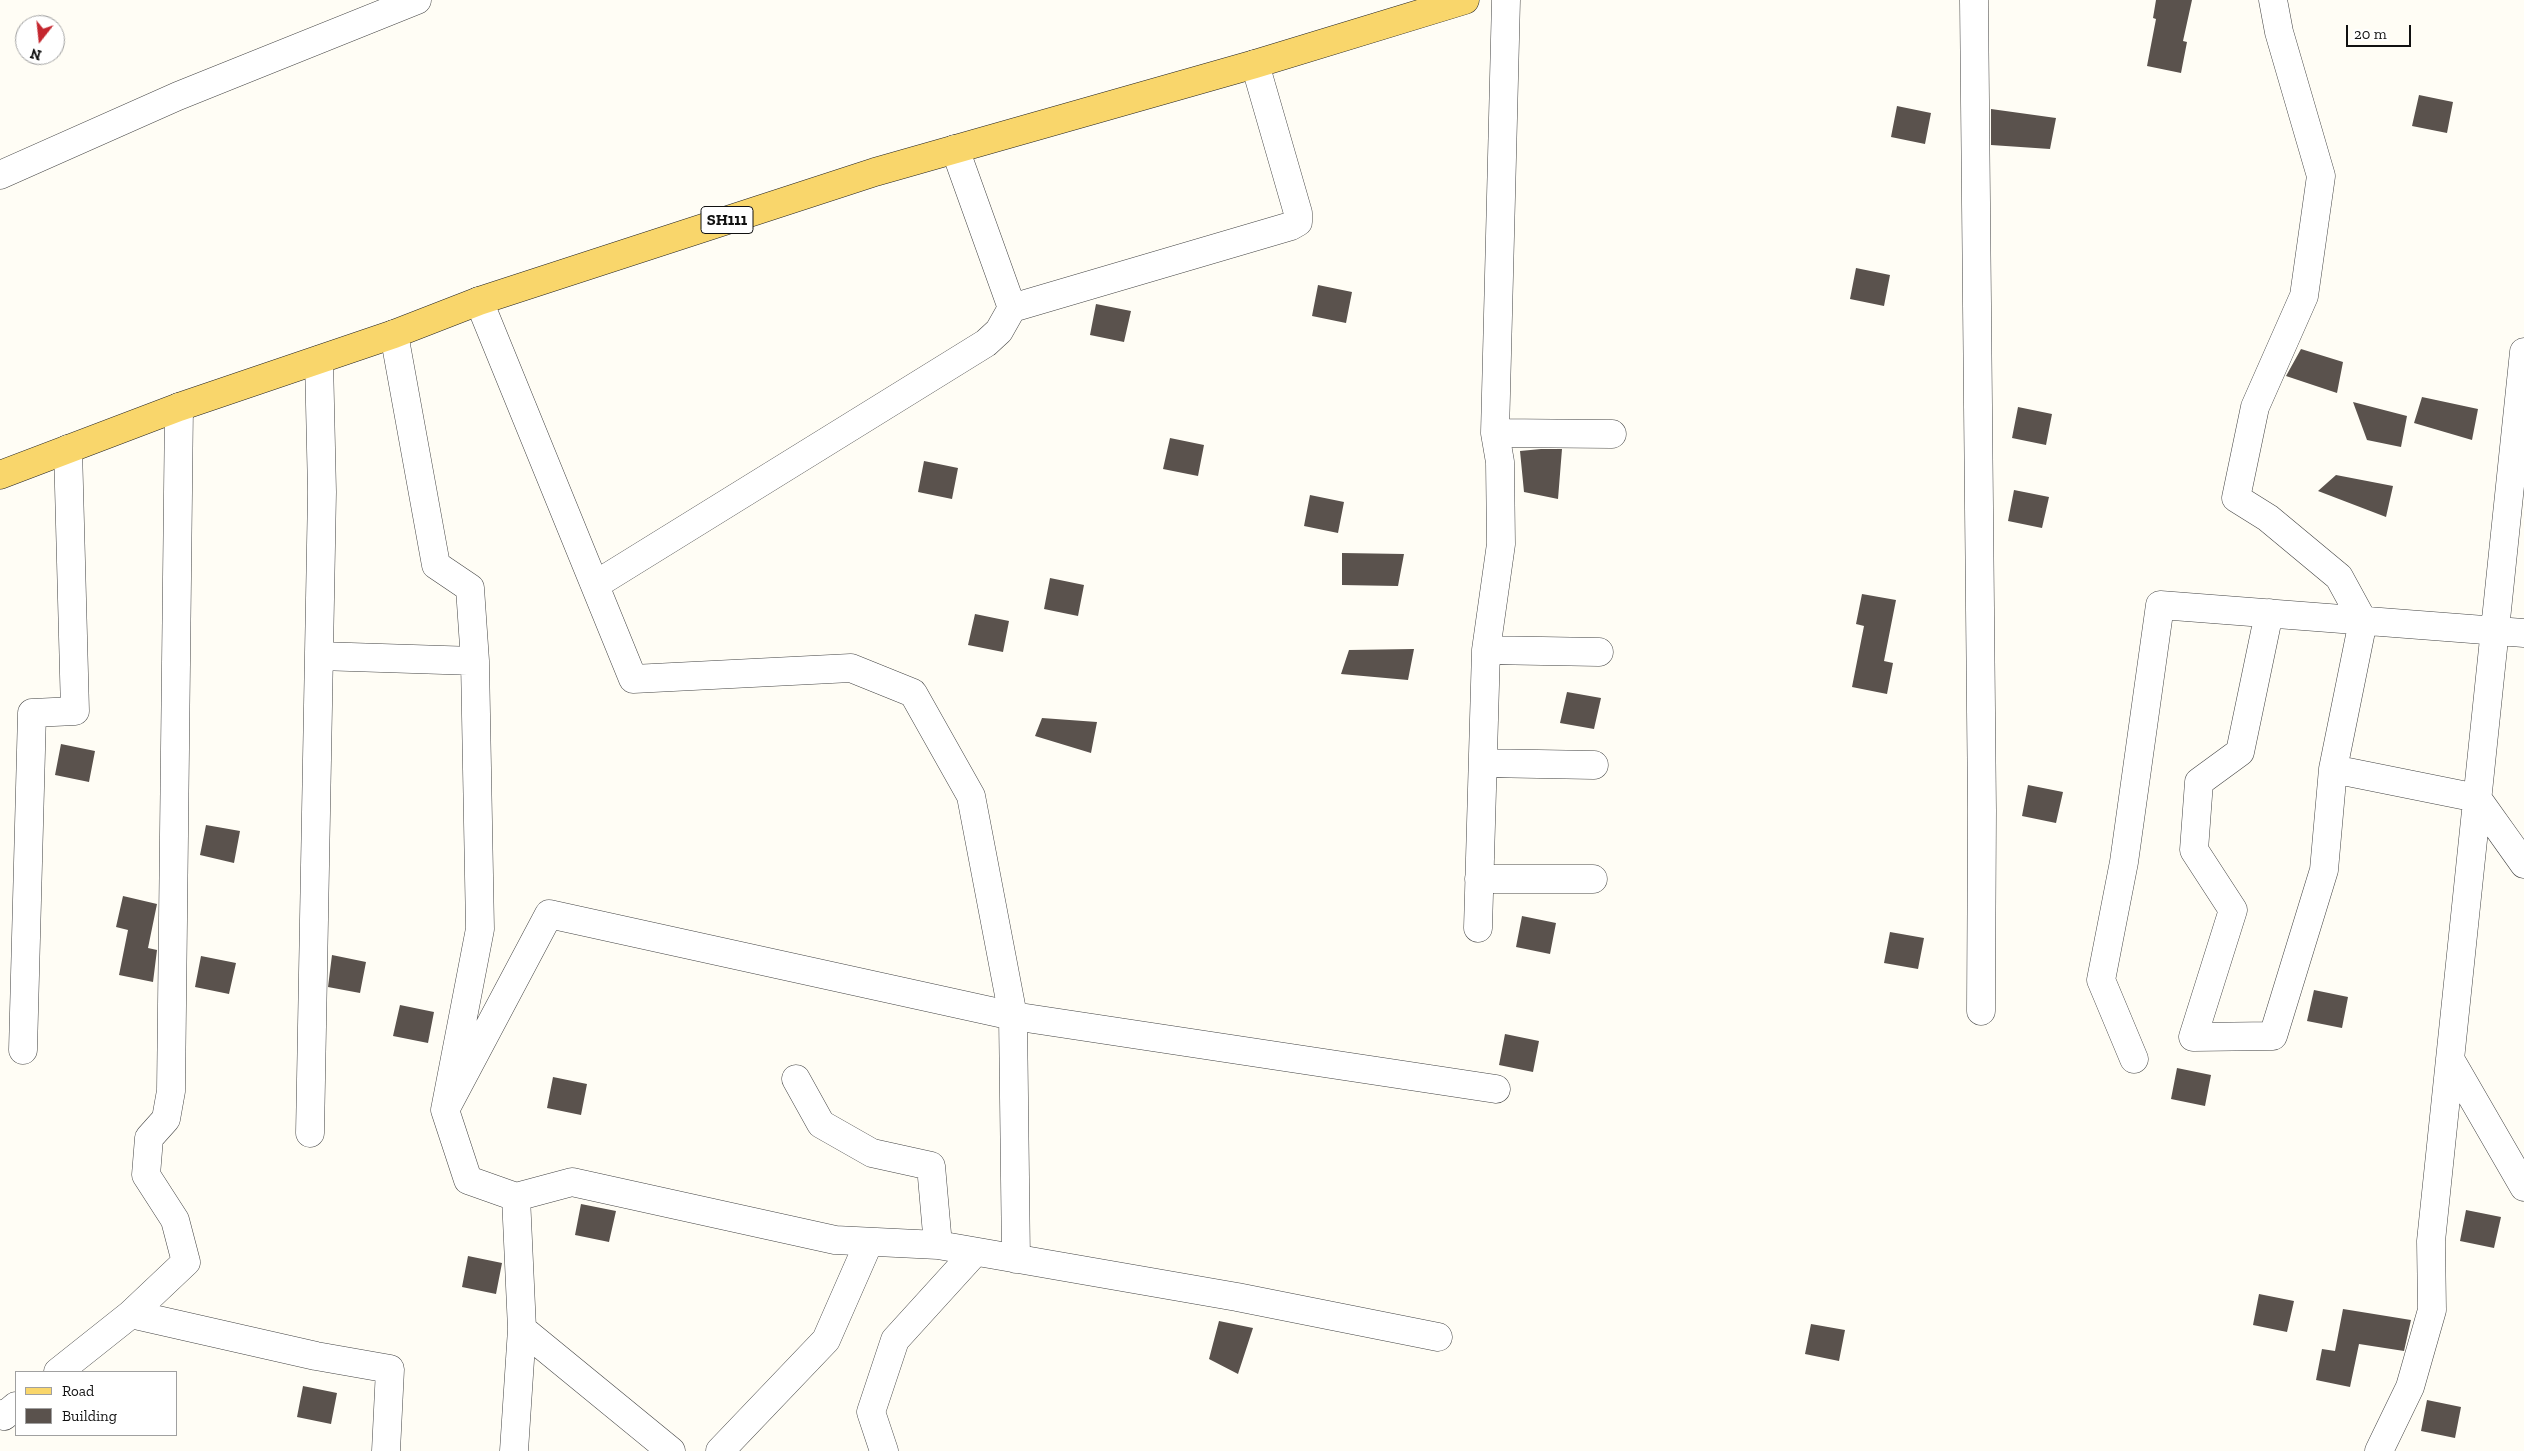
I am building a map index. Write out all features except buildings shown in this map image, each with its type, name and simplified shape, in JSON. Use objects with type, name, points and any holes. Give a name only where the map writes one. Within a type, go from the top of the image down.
[{"type":"main road","name":"SH111","points":[[0,475],[179,407],[394,334],[479,301],[875,172],[1255,64],[1465,0]]},
{"type":"street","points":[[0,175],[178,96],[417,0]]},
{"type":"street","points":[[1478,928],[1486,650],[1501,544],[1500,462],[1495,433],[1506,0]]},
{"type":"street","points":[[1974,0],[1982,800],[1980,1011]]},
{"type":"street","points":[[2268,613],[2240,752],[2199,782],[2194,850],[2232,910],[2193,1037],[2273,1036],[2324,870],[2333,769],[2363,621],[2339,576],[2268,518],[2236,498],[2255,407],[2304,296],[2321,176],[2279,32],[2273,0]]},
{"type":"street","points":[[594,585],[986,343],[999,330],[1012,308],[1291,226],[1298,222],[1298,213],[1255,64]]},
{"type":"street","points":[[955,149],[1012,308]]},
{"type":"street","points":[[479,301],[633,679],[851,668],[913,693],[971,796],[1013,1016],[1016,1259]]},
{"type":"street","points":[[394,334],[433,539],[436,565],[470,588],[475,661],[480,929],[446,1110],[468,1180],[516,1197],[572,1182],[835,1240],[938,1245],[1237,1297],[1438,1337]]},
{"type":"street","points":[[2379,1451],[2410,1387],[2432,1310],[2431,1241],[2524,352]]},
{"type":"street","points":[[310,1133],[322,492],[319,360]]},
{"type":"street","points":[[59,1371],[131,1314],[186,1262],[175,1220],[146,1174],[149,1138],[166,1119],[171,1091],[179,407]]},
{"type":"street","points":[[1495,433],[1612,434]]},
{"type":"street","points":[[24,1050],[32,713],[75,711],[68,449]]},
{"type":"street","points":[[2134,1059],[2101,980],[2124,862],[2160,605],[2524,633]]},
{"type":"street","points":[[1486,650],[1599,652]]},
{"type":"street","points":[[319,656],[475,661]]},
{"type":"street","points":[[1483,763],[1594,765]]},
{"type":"street","points":[[2333,769],[2477,798],[2524,864]]},
{"type":"street","points":[[1479,879],[1593,879]]},
{"type":"street","points":[[446,1110],[549,914],[1013,1016],[1496,1088]]},
{"type":"street","points":[[2450,1059],[2524,1187]]},
{"type":"street","points":[[796,1079],[821,1124],[872,1152],[931,1166],[938,1245]]},
{"type":"street","points":[[514,1451],[522,1328],[516,1197]]},
{"type":"street","points":[[720,1451],[826,1340],[869,1242]]},
{"type":"street","points":[[884,1451],[871,1412],[896,1340],[975,1252]]},
{"type":"street","points":[[131,1314],[325,1358],[390,1369],[386,1451]]},
{"type":"street","points":[[522,1328],[671,1451]]},
{"type":"street","points":[[0,1414],[4,1416],[15,1407]]}]
